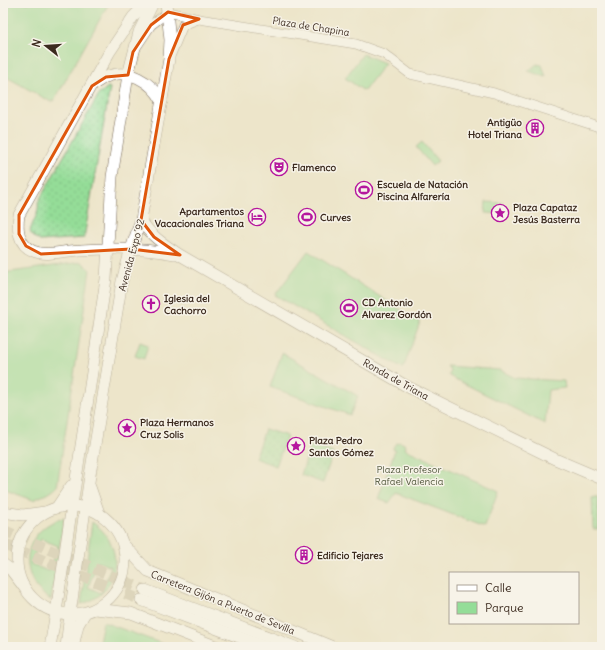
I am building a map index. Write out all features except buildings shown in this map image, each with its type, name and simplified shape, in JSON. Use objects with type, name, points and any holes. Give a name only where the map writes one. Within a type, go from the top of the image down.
[{"type":"main road","points":[[146,3],[124,31],[92,86],[19,215],[18,225],[21,240],[32,251],[41,254],[77,250],[131,249],[150,250],[180,255]]},
{"type":"main road","name":"Avenida Expo´92","points":[[56,612],[106,279],[112,177],[128,75],[139,32],[153,3]]},
{"type":"main road","points":[[133,52],[150,25],[167,7]]},
{"type":"main road","name":"Avenida Expo´92","points":[[70,614],[89,482],[122,281],[141,220],[169,59],[170,40],[167,7]]},
{"type":"main road","name":"Plaza de Chapina","points":[[167,7],[199,19],[356,44],[384,54],[410,74],[494,93],[602,128]]},
{"type":"main road","points":[[169,59],[183,25],[199,19]]},
{"type":"main road","points":[[92,86],[106,77],[128,75],[145,81],[153,87],[162,101]]},
{"type":"main road","points":[[141,220],[146,229],[154,237],[180,255]]},
{"type":"main road","name":"Ronda de Triana","points":[[180,255],[408,387],[584,473],[602,479]]},
{"type":"main road","points":[[58,507],[75,480]]},
{"type":"main road","points":[[89,482],[99,513]]},
{"type":"main road","points":[[3,512],[23,515],[45,512],[58,507],[71,505],[86,507],[99,513],[114,526],[123,544],[125,561],[121,581],[109,599],[90,610],[78,625],[73,647]]},
{"type":"main road","points":[[24,587],[18,567],[19,546],[29,526],[45,512]]},
{"type":"main road","name":"Carretera Gijón a Puerto de Sevilla","points":[[123,544],[148,571],[333,647]]},
{"type":"main road","points":[[3,564],[11,570],[30,595],[43,606],[56,612],[70,614],[90,610],[131,613],[218,647]]},
{"type":"main road","points":[[265,647],[143,595],[295,647]]},
{"type":"main road","points":[[43,606],[53,632]]},
{"type":"main road","points":[[50,647],[56,612]]},
{"type":"main road","points":[[66,647],[70,614]]},
{"type":"highlighted area","points":[[168,12],[199,19],[183,25],[169,59],[141,220],[154,237],[180,255],[131,249],[41,254],[26,246],[19,234],[19,215],[92,86],[106,77],[128,75],[133,52],[151,25]]},
{"type":"green space","points":[[3,3],[109,3],[54,101],[51,102],[3,75]]},
{"type":"green space","points":[[363,54],[385,63],[364,91],[345,78]]},
{"type":"green space","points":[[537,64],[542,65],[546,77],[528,71]]},
{"type":"green space","points":[[108,87],[110,88],[84,238],[40,241],[30,232],[37,214],[38,202],[99,94]]},
{"type":"green space","points":[[422,142],[438,161],[432,166],[416,147]]},
{"type":"green space","points":[[486,202],[503,203],[502,214],[485,213]]},
{"type":"green space","name":"CD Antonio Alvarez Gordón","points":[[308,251],[420,322],[403,369],[275,295]]},
{"type":"green space","points":[[82,262],[90,270],[57,487],[51,492],[33,500],[3,489],[3,273]]},
{"type":"green space","points":[[140,342],[148,345],[144,359],[135,356]]},
{"type":"green space","points":[[282,353],[358,396],[350,415],[270,387]]},
{"type":"green space","points":[[447,366],[500,370],[515,378],[564,381],[565,388],[548,390],[545,424],[449,376],[450,370]]},
{"type":"green space","points":[[265,429],[287,436],[276,466],[254,458]]},
{"type":"green space","name":"Plaza Profesor Rafael Valencia","points":[[400,442],[406,445],[405,449],[498,491],[485,527],[396,493],[389,503],[378,499],[395,450],[393,449],[394,446]]},
{"type":"green space","points":[[311,445],[333,453],[323,483],[301,475]]},
{"type":"green space","points":[[592,497],[598,497],[599,529],[593,529]]},
{"type":"green space","points":[[64,518],[51,600],[40,591],[32,579],[28,567],[28,554],[32,543],[39,532],[50,523]],"holes":[[[41,539],[58,546],[48,571],[31,564]]]},
{"type":"green space","points":[[92,522],[103,531],[110,543],[114,555],[115,568],[105,590],[95,599],[81,604]],"holes":[[[98,562],[111,567],[101,593],[88,587]]]},
{"type":"green space","points":[[103,622],[171,647],[98,647]]},
{"type":"tunnel","points":[[3,530],[145,590]]},
{"type":"tunnel","points":[[3,544],[141,600]]},
{"type":"place","name":"Antigüo Hotel Triana","points":[[535,128]]},
{"type":"place","name":"Flamenco","points":[[279,167]]},
{"type":"place","name":"Escuela de Natación Piscina Alfarería","points":[[364,190]]},
{"type":"place","name":"Plaza Capataz Jesús Basterra","points":[[500,213]]},
{"type":"place","name":"Apartamentos Vacacionales Triana","points":[[257,217]]},
{"type":"place","name":"Curves","points":[[307,217]]},
{"type":"place","name":"Iglesia del Cachorro","points":[[151,304]]},
{"type":"place","name":"CD Antonio Alvarez Gordón","points":[[349,308]]},
{"type":"place","name":"Plaza Hermanos Cruz Solis","points":[[127,428]]},
{"type":"place","name":"Plaza Pedro Santos Gómez","points":[[296,446]]},
{"type":"place","name":"Edificio Tejares","points":[[304,555]]}]
